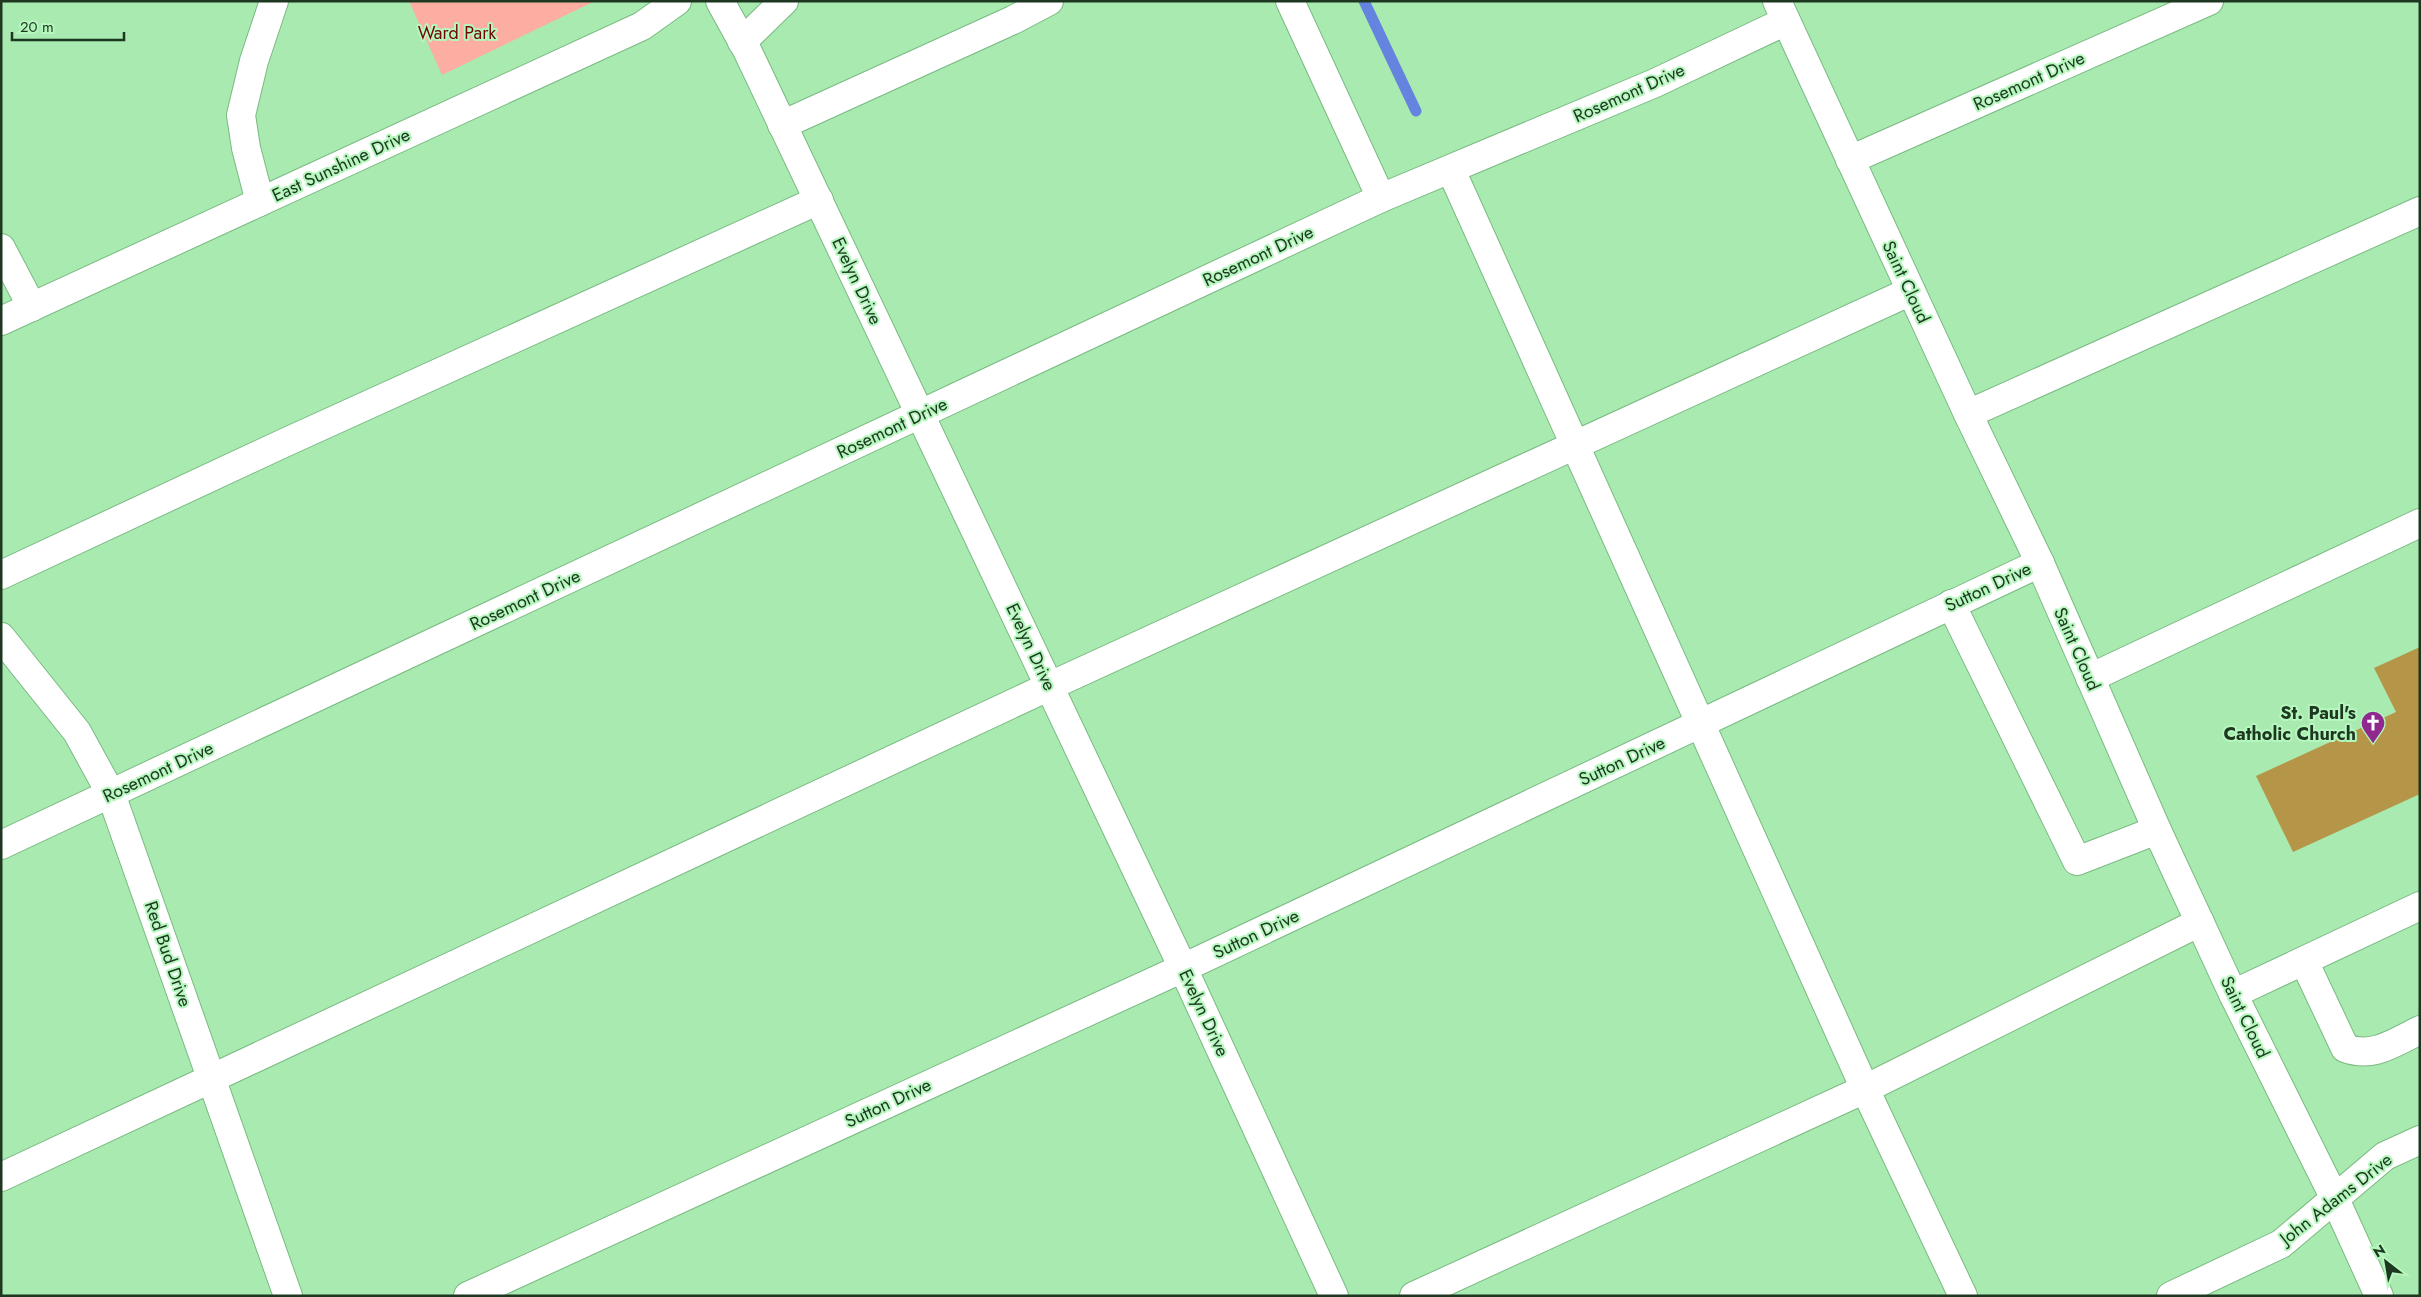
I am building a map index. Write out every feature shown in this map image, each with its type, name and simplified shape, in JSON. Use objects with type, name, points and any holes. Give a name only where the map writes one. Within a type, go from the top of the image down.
[{"type":"street","points":[[260,202],[246,148],[241,115],[254,62],[274,1]]},
{"type":"street","name":"East Sunshine Drive","points":[[1,321],[642,26],[677,1]]},
{"type":"street","name":"Evelyn Drive","points":[[720,1],[782,125],[1050,686],[1183,968],[1334,1296]]},
{"type":"street","points":[[742,42],[784,1]]},
{"type":"street","points":[[782,125],[1013,20],[1049,1]]},
{"type":"street","points":[[1290,1],[1381,198]]},
{"type":"street","name":"Rosemont Drive","points":[[1850,160],[2209,1]]},
{"type":"street","name":"Rosemont Drive","points":[[1,845],[1381,198],[1655,83],[1782,11]]},
{"type":"street","name":"Saint Cloud","points":[[1782,11],[1968,414],[2040,563],[2156,830],[2233,994],[2335,1199],[2379,1296]]},
{"type":"street","points":[[1451,170],[1702,723],[1865,1089],[1963,1296]]},
{"type":"street","points":[[1,575],[284,443],[818,200]]},
{"type":"street","points":[[1968,414],[2420,211]]},
{"type":"street","points":[[1,248],[32,307]]},
{"type":"street","points":[[1,1177],[1050,686],[1911,291]]},
{"type":"street","points":[[2090,678],[2420,523]]},
{"type":"street","name":"Sutton Drive","points":[[468,1296],[1183,968],[2040,563]]},
{"type":"street","points":[[1951,604],[2077,861],[2156,830]]},
{"type":"street","name":"Red Bud Drive","points":[[1,637],[77,732],[111,794],[288,1296]]},
{"type":"street","points":[[2233,994],[2420,906]]},
{"type":"street","points":[[1414,1296],[1865,1089],[2200,922]]},
{"type":"street","points":[[2304,961],[2345,1048],[2358,1053],[2373,1052],[2420,1030]]},
{"type":"street","name":"John Adams Drive","points":[[2171,1296],[2281,1244],[2385,1156],[2420,1140]]},
{"type":"green space","name":"Ward Park","points":[[409,1],[595,1],[442,75]]},
{"type":"building","name":"St. Paul's Catholic Church","points":[[2420,647],[2420,794],[2293,852],[2256,776],[2396,712],[2374,668]]},
{"type":"waterway","points":[[1364,1],[1416,111]]},
{"type":"place","name":"St. Paul's Catholic Church","points":[[2373,744]]}]
